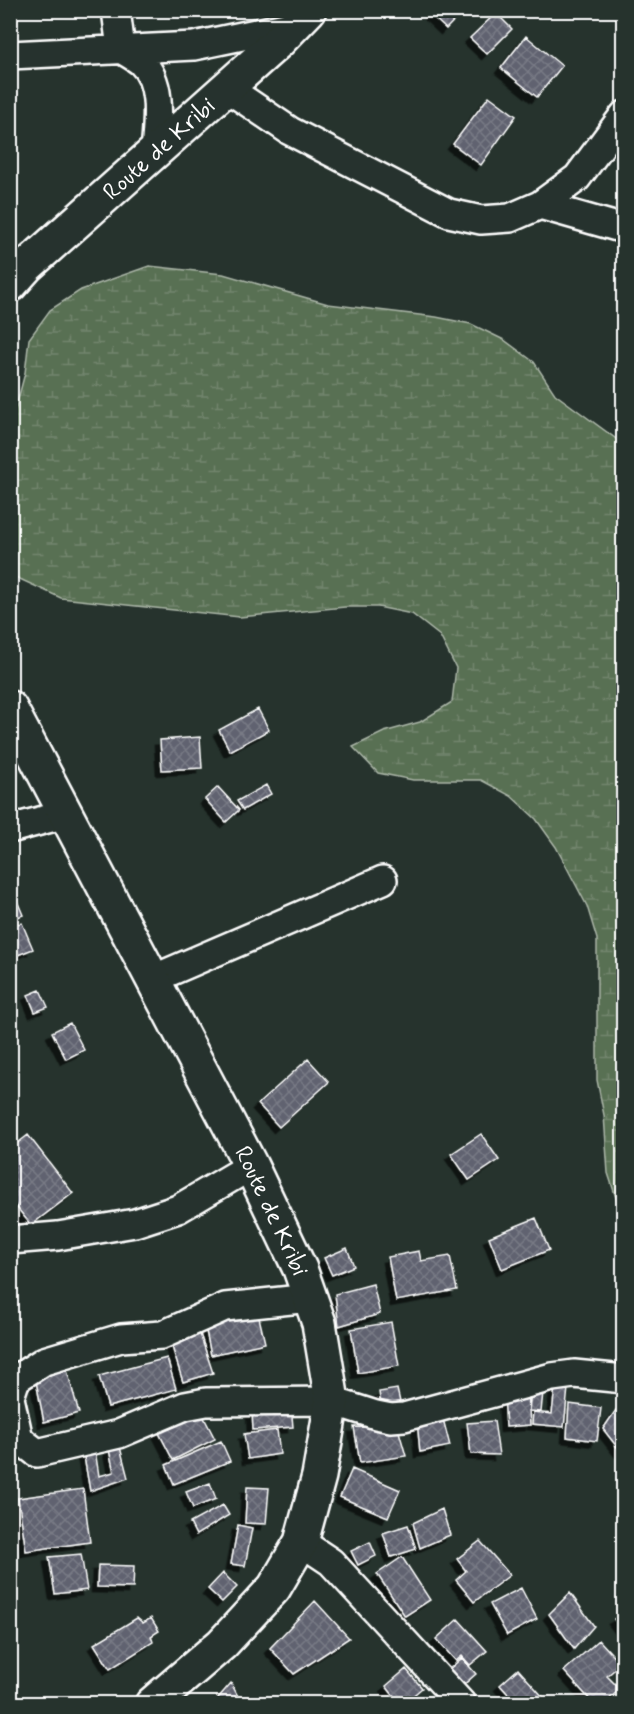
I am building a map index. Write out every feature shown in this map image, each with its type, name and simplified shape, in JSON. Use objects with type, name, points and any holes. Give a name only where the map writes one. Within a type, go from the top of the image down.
[{"type":"main road","name":"Route de Kribi","points":[[10,285],[27,266],[302,18]]},
{"type":"main road","name":"Route de Kribi","points":[[10,708],[251,1166],[300,1269],[319,1323],[332,1401],[320,1476],[301,1542],[274,1588],[222,1644],[152,1704]]},
{"type":"street","points":[[116,10],[121,49],[142,63],[154,84],[157,114],[155,152]]},
{"type":"street","points":[[10,55],[194,46],[302,18]]},
{"type":"street","points":[[227,88],[290,131],[449,213],[481,219],[510,218],[540,205],[577,178],[624,115]]},
{"type":"street","points":[[540,205],[624,229]]},
{"type":"street","points":[[10,829],[66,814]]},
{"type":"street","points":[[153,979],[383,880]]},
{"type":"street","points":[[10,1240],[50,1238],[135,1223],[178,1209],[251,1166]]},
{"type":"street","points":[[310,1298],[225,1307],[162,1335],[122,1338],[44,1361],[16,1379],[10,1397],[19,1439],[37,1453],[119,1434],[185,1406],[206,1402],[332,1401],[391,1418],[405,1417],[552,1377],[574,1374],[624,1379]]},
{"type":"street","points":[[301,1542],[331,1562],[462,1704]]},
{"type":"green space","points":[[149,266],[223,274],[328,304],[436,317],[471,324],[504,340],[534,362],[555,394],[623,444],[623,1219],[608,1173],[604,1115],[597,1080],[597,939],[587,906],[556,847],[536,819],[511,796],[481,780],[413,780],[378,773],[353,747],[384,732],[420,722],[452,702],[456,668],[440,636],[412,614],[378,607],[345,607],[240,617],[61,598],[11,575],[11,419],[25,373],[29,339],[50,310],[81,290]]},
{"type":"building","points":[[426,10],[464,10],[446,29]]},
{"type":"building","points":[[496,13],[512,29],[487,54],[470,38]]},
{"type":"building","points":[[526,36],[562,66],[537,97],[501,68]]},
{"type":"building","points":[[489,96],[516,116],[481,165],[453,144]]},
{"type":"building","points":[[258,709],[269,730],[230,751],[219,730]]},
{"type":"building","points":[[200,737],[202,768],[162,770],[160,740]]},
{"type":"building","points":[[266,785],[271,794],[243,810],[237,801]]},
{"type":"building","points":[[218,787],[239,810],[226,822],[205,799]]},
{"type":"building","points":[[10,884],[23,915],[10,920]]},
{"type":"building","points":[[22,923],[33,949],[15,956],[10,946],[10,925]]},
{"type":"building","points":[[40,990],[48,1007],[35,1012],[28,995]]},
{"type":"building","points":[[70,1023],[84,1050],[66,1059],[52,1032]]},
{"type":"building","points":[[308,1059],[329,1082],[279,1127],[258,1104]]},
{"type":"building","points":[[481,1134],[499,1160],[469,1180],[451,1154]]},
{"type":"building","points":[[28,1135],[73,1193],[31,1225],[10,1199],[10,1149]]},
{"type":"building","points":[[536,1218],[549,1250],[502,1269],[489,1237]]},
{"type":"building","points":[[347,1248],[354,1266],[332,1275],[324,1258]]},
{"type":"building","points":[[419,1251],[421,1261],[450,1256],[457,1290],[396,1301],[388,1257]]},
{"type":"building","points":[[373,1284],[380,1314],[339,1326],[335,1294]]},
{"type":"building","points":[[257,1309],[265,1343],[211,1355],[204,1321]]},
{"type":"building","points":[[391,1322],[399,1366],[358,1373],[351,1329]]},
{"type":"building","points":[[198,1328],[213,1373],[183,1382],[169,1337]]},
{"type":"building","points":[[167,1358],[176,1389],[108,1407],[99,1376]]},
{"type":"building","points":[[65,1363],[79,1413],[44,1422],[34,1371]]},
{"type":"building","points":[[555,1387],[568,1388],[564,1427],[532,1424],[533,1412],[552,1414]]},
{"type":"building","points":[[397,1389],[400,1402],[381,1405],[379,1392]]},
{"type":"building","points":[[531,1391],[543,1392],[541,1412],[529,1411]]},
{"type":"building","points":[[528,1393],[530,1425],[506,1427],[504,1395]]},
{"type":"building","points":[[569,1404],[601,1408],[597,1441],[567,1437]]},
{"type":"building","points":[[291,1405],[293,1427],[253,1430],[252,1409]]},
{"type":"building","points":[[199,1408],[215,1439],[173,1460],[157,1429]]},
{"type":"building","points":[[616,1410],[621,1415],[624,1413],[624,1450],[621,1452],[603,1429]]},
{"type":"building","points":[[442,1415],[450,1446],[420,1452],[417,1420]]},
{"type":"building","points":[[494,1421],[499,1455],[471,1454],[467,1423]]},
{"type":"building","points":[[354,1427],[398,1428],[406,1456],[360,1463]]},
{"type":"building","points":[[277,1430],[280,1454],[248,1459],[244,1434]]},
{"type":"building","points":[[221,1441],[230,1461],[174,1484],[166,1465]]},
{"type":"building","points":[[120,1447],[128,1478],[90,1491],[83,1451],[95,1450],[99,1476],[114,1472],[109,1450]]},
{"type":"building","points":[[352,1469],[400,1490],[388,1517],[340,1497]]},
{"type":"building","points":[[210,1483],[216,1499],[193,1508],[186,1492]]},
{"type":"building","points":[[247,1487],[269,1488],[266,1524],[245,1523]]},
{"type":"building","points":[[83,1489],[90,1542],[26,1551],[18,1498]]},
{"type":"building","points":[[223,1505],[229,1515],[196,1535],[190,1523]]},
{"type":"building","points":[[442,1509],[450,1535],[420,1548],[413,1523]]},
{"type":"building","points":[[238,1525],[252,1528],[245,1566],[231,1564]]},
{"type":"building","points":[[408,1525],[416,1549],[391,1557],[383,1533]]},
{"type":"building","points":[[480,1541],[510,1575],[474,1602],[456,1580],[466,1571],[457,1559]]},
{"type":"building","points":[[370,1542],[376,1556],[358,1565],[351,1551]]},
{"type":"building","points":[[81,1554],[87,1590],[55,1594],[49,1557]]},
{"type":"building","points":[[402,1557],[430,1600],[405,1616],[377,1574]]},
{"type":"building","points":[[98,1565],[134,1566],[133,1588],[97,1587]]},
{"type":"building","points":[[223,1573],[237,1587],[222,1602],[208,1589]]},
{"type":"building","points":[[521,1588],[537,1619],[507,1635],[490,1604]]},
{"type":"building","points":[[570,1593],[594,1626],[574,1649],[549,1614]]},
{"type":"building","points":[[315,1601],[349,1638],[294,1674],[270,1648]]},
{"type":"building","points":[[624,1613],[624,1632],[614,1619]]},
{"type":"building","points":[[137,1618],[143,1623],[151,1618],[159,1631],[151,1636],[153,1642],[110,1669],[94,1644]]},
{"type":"building","points":[[458,1619],[487,1651],[470,1665],[462,1656],[456,1661],[436,1639]]},
{"type":"building","points":[[599,1640],[621,1664],[607,1676],[620,1689],[604,1704],[594,1704],[564,1671]]},
{"type":"building","points":[[462,1658],[476,1674],[460,1688],[446,1672]]},
{"type":"building","points":[[406,1669],[422,1688],[400,1704],[386,1686]]},
{"type":"building","points":[[518,1669],[544,1698],[538,1704],[517,1704],[500,1685]]},
{"type":"building","points":[[231,1683],[240,1700],[248,1696],[253,1704],[213,1704]]}]
